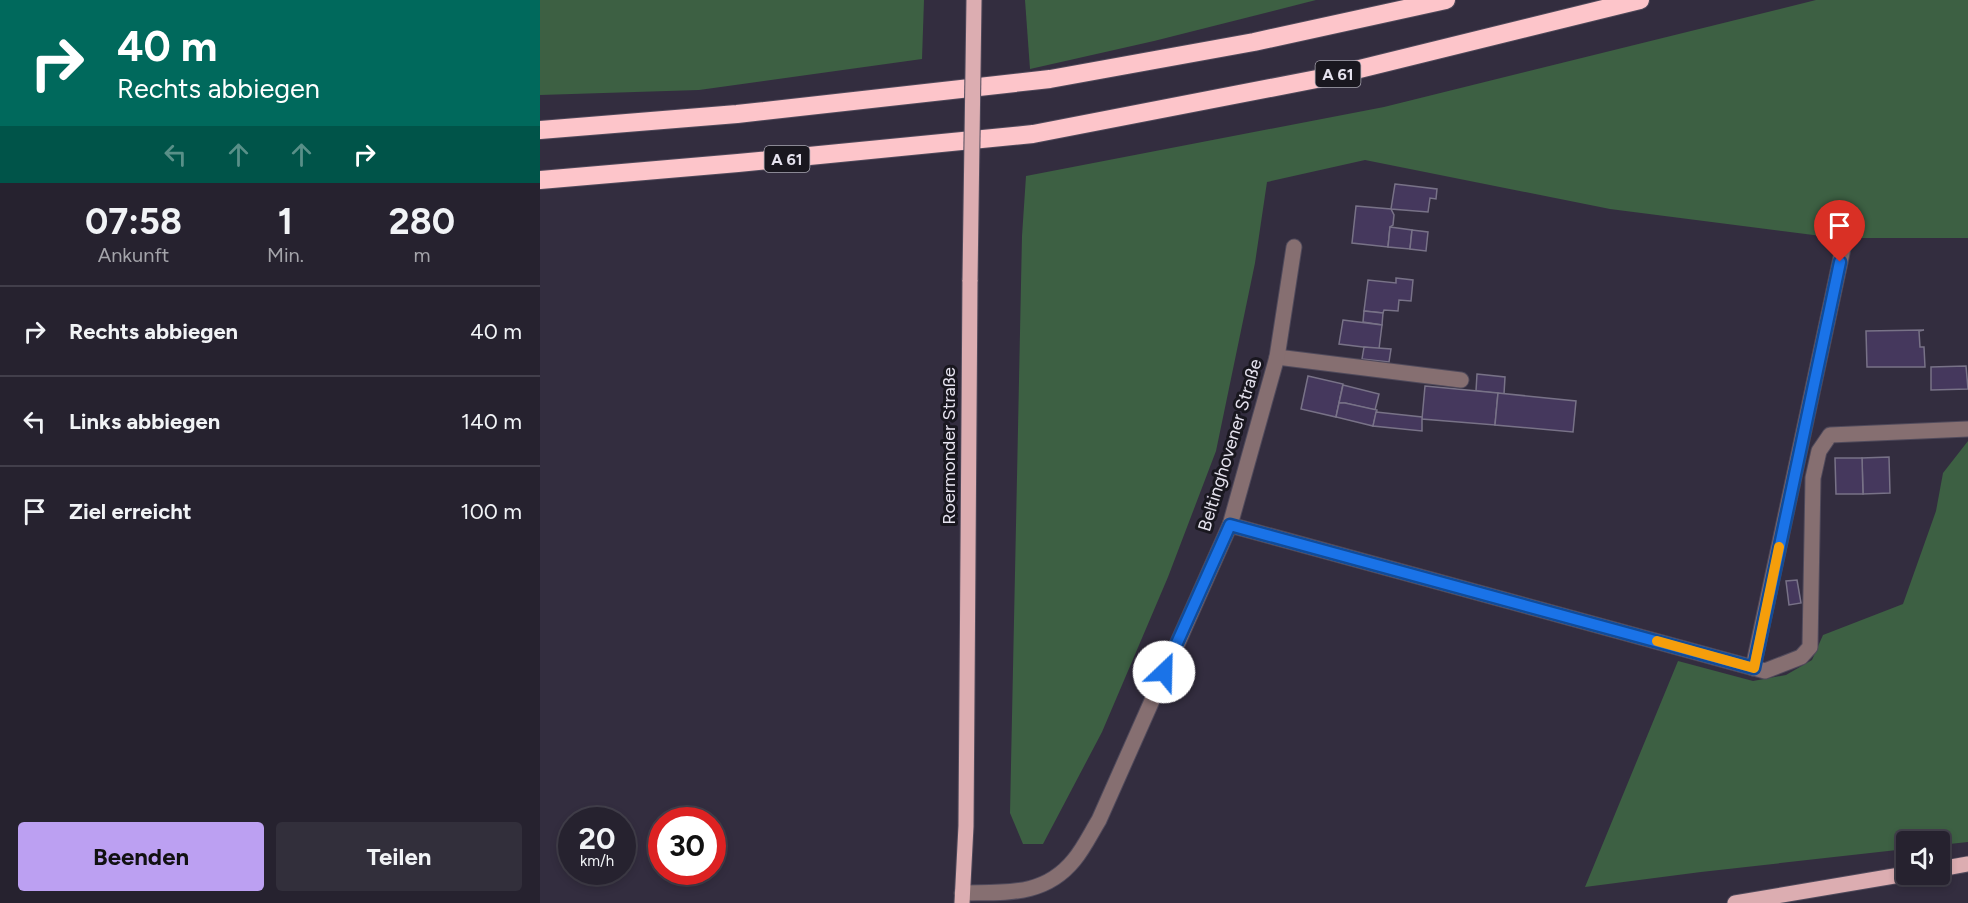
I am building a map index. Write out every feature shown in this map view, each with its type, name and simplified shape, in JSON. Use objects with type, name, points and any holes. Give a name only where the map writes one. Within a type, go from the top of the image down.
[{"type":"highway","points":[[540,130],[737,114],[1050,79],[1254,42],[1446,0]]},
{"type":"highway","name":"A 61","points":[[540,180],[738,164],[1034,134],[1327,77],[1640,0]]},
{"type":"main road","name":"Roermonder Straße","points":[[962,900],[967,817],[974,0]]},
{"type":"main road","points":[[1950,867],[1968,864]]},
{"type":"main road","points":[[1735,903],[1896,876]]},
{"type":"street","points":[[1754,668],[1845,239]]},
{"type":"street","name":"Beltinghovener Straße","points":[[962,900],[1035,889],[1057,878],[1075,860],[1099,820],[1230,525],[1277,357],[1294,247]]},
{"type":"street","points":[[1277,357],[1461,380]]},
{"type":"street","points":[[1230,525],[1765,671],[1801,657],[1810,647],[1813,478],[1819,451],[1830,435],[1968,429]]},
{"type":"green space","points":[[540,0],[924,0],[922,59],[699,90],[540,95]]},
{"type":"green space","points":[[1025,0],[1316,0],[1154,41],[1030,69]]},
{"type":"green space","points":[[1816,0],[1968,0],[1968,238],[1837,238],[1610,209],[1365,160],[1267,182],[1255,263],[1216,451],[1168,577],[1102,732],[1043,844],[1023,844],[1010,813],[1022,236],[1026,176],[1384,107]]},
{"type":"green space","points":[[1968,441],[1968,842],[1950,844],[1950,831],[1896,831],[1896,850],[1585,887],[1678,661],[1753,681],[1786,675],[1812,660],[1823,635],[1903,604],[1936,511],[1943,473]]},
{"type":"building","points":[[1395,184],[1437,189],[1436,199],[1430,198],[1428,212],[1391,209]]},
{"type":"building","points":[[1356,206],[1391,209],[1394,215],[1388,247],[1352,243]]},
{"type":"building","points":[[1390,227],[1412,230],[1410,249],[1388,247]]},
{"type":"building","points":[[1412,230],[1428,232],[1426,251],[1410,249]]},
{"type":"building","points":[[1396,278],[1413,280],[1411,301],[1399,300],[1398,311],[1384,310],[1383,313],[1364,311],[1368,280],[1396,283]]},
{"type":"building","points":[[1364,311],[1383,313],[1382,325],[1363,322]]},
{"type":"building","points":[[1343,320],[1382,325],[1379,349],[1339,344]]},
{"type":"building","points":[[1924,330],[1919,331],[1920,347],[1924,347],[1925,367],[1867,367],[1866,331]]},
{"type":"building","points":[[1364,347],[1391,349],[1389,362],[1362,359]]},
{"type":"building","points":[[1966,366],[1968,389],[1931,390],[1931,367]]},
{"type":"building","points":[[1477,374],[1505,377],[1504,394],[1476,391]]},
{"type":"building","points":[[1308,376],[1343,384],[1336,417],[1301,409]]},
{"type":"building","points":[[1343,385],[1379,394],[1375,410],[1339,403]]},
{"type":"building","points":[[1425,386],[1498,393],[1495,425],[1422,419]]},
{"type":"building","points":[[1498,393],[1576,401],[1573,432],[1495,425]]},
{"type":"building","points":[[1339,403],[1377,410],[1373,426],[1336,417]]},
{"type":"building","points":[[1376,412],[1422,417],[1422,431],[1373,426]]},
{"type":"building","points":[[1889,457],[1890,493],[1863,494],[1862,458]]},
{"type":"building","points":[[1835,458],[1862,458],[1863,494],[1836,494]]},
{"type":"building","points":[[1797,580],[1801,603],[1789,605],[1786,581]]},
{"type":"slow traffic","points":[[1657,641],[1754,668],[1779,547]]},
{"type":"route","points":[[1164,672],[1230,525],[1754,668],[1840,262]]}]
